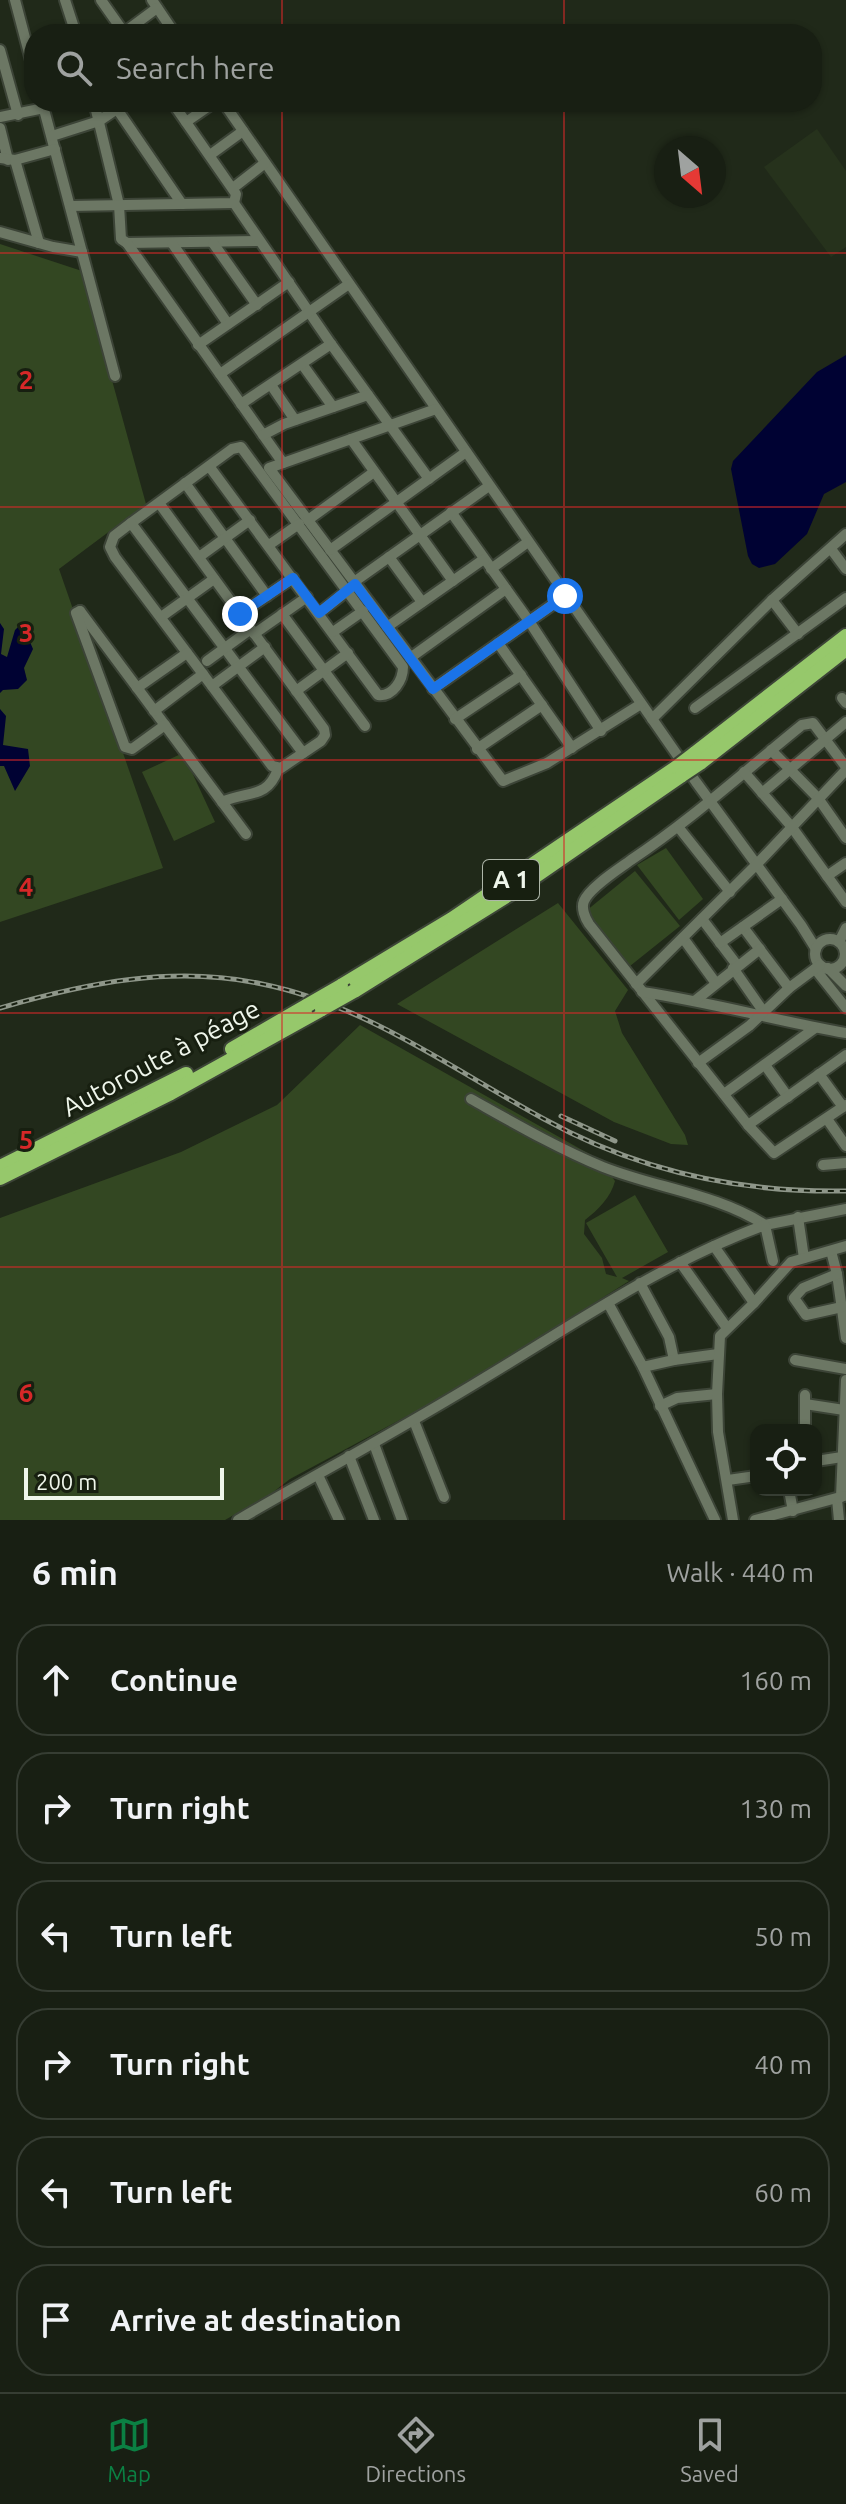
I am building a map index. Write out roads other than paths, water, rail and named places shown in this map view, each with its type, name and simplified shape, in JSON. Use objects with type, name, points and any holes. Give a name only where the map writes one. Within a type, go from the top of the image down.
[{"type":"highway","name":"A 1","points":[[697,758],[846,636]]},
{"type":"highway","name":"A 1","points":[[0,1178],[171,1093],[511,893],[846,649]]},
{"type":"highway","name":"Autoroute à péage","points":[[0,1167],[315,1007]]},
{"type":"street","points":[[15,0],[24,34]]},
{"type":"street","points":[[65,0],[73,24]]},
{"type":"street","points":[[101,0],[117,24]]},
{"type":"street","points":[[134,24],[155,4],[168,24]]},
{"type":"street","points":[[0,50],[18,115]]},
{"type":"street","points":[[0,117],[26,112]]},
{"type":"street","points":[[45,112],[115,376]]},
{"type":"street","points":[[97,112],[119,205],[119,235],[283,463]]},
{"type":"street","points":[[52,136],[99,121],[112,112]]},
{"type":"street","points":[[119,112],[182,204]]},
{"type":"street","points":[[179,112],[233,188],[237,196],[234,203]]},
{"type":"street","points":[[186,122],[200,112]]},
{"type":"street","points":[[230,112],[565,596],[801,925],[816,949],[821,967],[846,1008]]},
{"type":"street","points":[[0,128],[5,160],[39,243]]},
{"type":"street","points":[[210,155],[243,131]]},
{"type":"street","points":[[5,160],[55,149]]},
{"type":"street","points":[[233,188],[265,163]]},
{"type":"street","points":[[71,206],[234,203]]},
{"type":"street","points":[[234,203],[429,479]]},
{"type":"street","points":[[0,232],[82,252]]},
{"type":"street","points":[[127,243],[259,241]]},
{"type":"street","points":[[172,243],[228,324]]},
{"type":"street","points":[[213,243],[257,305]]},
{"type":"street","points":[[198,345],[289,282]]},
{"type":"street","points":[[220,374],[349,284]]},
{"type":"street","points":[[241,404],[331,344]]},
{"type":"street","points":[[302,364],[333,407]]},
{"type":"street","points":[[271,385],[295,420]]},
{"type":"street","points":[[263,435],[295,420],[368,395]]},
{"type":"street","points":[[209,466],[378,695],[387,694],[400,683],[402,662],[363,611],[330,550],[303,522],[269,468],[436,409]]},
{"type":"street","points":[[351,439],[453,581]]},
{"type":"street","points":[[278,769],[272,766],[111,550],[114,536],[238,447],[243,449],[387,627],[503,781],[530,772],[641,704]]},
{"type":"street","points":[[330,550],[466,452]]},
{"type":"street","points":[[269,545],[374,472]]},
{"type":"street","points":[[185,483],[267,596]]},
{"type":"street","points":[[319,613],[389,557],[489,486]]},
{"type":"street","points":[[159,503],[326,732],[321,741],[278,769],[272,783],[257,793],[222,802]]},
{"type":"street","points":[[451,512],[529,621],[601,731]]},
{"type":"street","points":[[199,557],[250,520]]},
{"type":"street","points":[[131,523],[303,753]]},
{"type":"street","points":[[652,719],[772,600],[846,534]]},
{"type":"street","points":[[491,569],[528,542]]},
{"type":"street","points":[[831,549],[846,569]]},
{"type":"street","points":[[389,557],[422,602]]},
{"type":"street","points":[[387,627],[484,559]]},
{"type":"street","points":[[240,614],[293,578]]},
{"type":"street","points":[[161,617],[214,579]]},
{"type":"street","points":[[410,658],[506,589]]},
{"type":"street","points":[[433,689],[565,596]]},
{"type":"street","points":[[207,661],[307,597]]},
{"type":"street","points":[[695,708],[846,598]]},
{"type":"street","points":[[772,600],[798,634]]},
{"type":"street","points":[[165,725],[132,749],[125,747],[77,611],[82,612],[246,834]]},
{"type":"street","points":[[333,632],[363,611]]},
{"type":"street","points":[[282,614],[365,726]]},
{"type":"street","points":[[498,643],[572,748]]},
{"type":"street","points":[[212,686],[265,647]]},
{"type":"street","points":[[137,688],[187,653]]},
{"type":"street","points":[[296,691],[348,653]]},
{"type":"street","points":[[154,711],[203,674]]},
{"type":"street","points":[[455,719],[521,675]]},
{"type":"street","points":[[477,749],[542,705]]},
{"type":"street","points":[[639,988],[846,768],[810,722],[802,725],[709,800],[679,828],[610,875],[583,902],[589,924],[639,988],[698,1063],[748,1125],[774,1153],[845,1106],[819,1074]]},
{"type":"street","points":[[762,793],[846,722]]},
{"type":"street","points":[[771,750],[818,798],[846,838]]},
{"type":"street","points":[[744,772],[791,826],[846,902]]},
{"type":"street","points":[[679,828],[730,892]]},
{"type":"street","points":[[827,876],[846,863]]},
{"type":"street","points":[[720,943],[782,899]]},
{"type":"street","points":[[702,919],[735,967],[761,1014]]},
{"type":"street","points":[[801,925],[844,948],[846,977]]},
{"type":"street","points":[[743,927],[789,988]]},
{"type":"street","points":[[816,949],[822,941],[834,941],[846,928]]},
{"type":"street","points":[[683,938],[715,982]]},
{"type":"street","points":[[696,1000],[760,949]]},
{"type":"street","points":[[698,1063],[749,1026],[789,988],[821,967],[837,967],[845,959]]},
{"type":"street","points":[[821,967],[846,986]]},
{"type":"street","points":[[639,988],[846,1033]]},
{"type":"street","points":[[724,1094],[815,1028]]},
{"type":"street","points":[[748,1125],[846,1055]]},
{"type":"street","points":[[765,1065],[788,1097]]},
{"type":"street","points":[[471,1099],[601,1166],[732,1206],[765,1225],[773,1261]]},
{"type":"street","points":[[827,1119],[846,1146]]},
{"type":"street","points":[[823,1165],[846,1163]]},
{"type":"street","points":[[238,1520],[414,1421],[640,1283],[680,1262],[765,1225],[846,1209]]},
{"type":"street","points":[[798,1217],[804,1258]]},
{"type":"street","points":[[714,1246],[754,1303]]},
{"type":"street","points":[[733,1520],[720,1446],[717,1394],[719,1338],[785,1266],[846,1246]]},
{"type":"street","points":[[831,1251],[843,1302],[846,1338]]},
{"type":"street","points":[[680,1262],[727,1328]]},
{"type":"street","points":[[837,1274],[803,1288],[794,1298],[804,1315],[843,1302]]},
{"type":"street","points":[[640,1283],[669,1337],[674,1360]]},
{"type":"street","points":[[608,1303],[643,1367],[715,1520]]},
{"type":"street","points":[[643,1367],[718,1354]]},
{"type":"street","points":[[795,1360],[846,1369]]},
{"type":"street","points":[[839,1520],[846,1380]]},
{"type":"street","points":[[660,1406],[677,1398],[717,1394]]},
{"type":"street","points":[[805,1424],[805,1400],[844,1413]]},
{"type":"street","points":[[414,1421],[444,1497]]},
{"type":"street","points":[[374,1444],[402,1520]]},
{"type":"street","points":[[349,1456],[374,1520]]},
{"type":"street","points":[[822,1460],[842,1457]]},
{"type":"street","points":[[318,1475],[339,1520]]},
{"type":"street","points":[[728,1480],[750,1477]]},
{"type":"street","points":[[755,1520],[786,1515],[841,1497]]},
{"type":"railway","points":[[0,1008],[97,984],[130,980],[196,976],[262,984],[300,994],[373,1023],[544,1119],[616,1152],[653,1165],[728,1183],[806,1191],[846,1191]]},
{"type":"railway","points":[[561,1116],[615,1141]]}]
